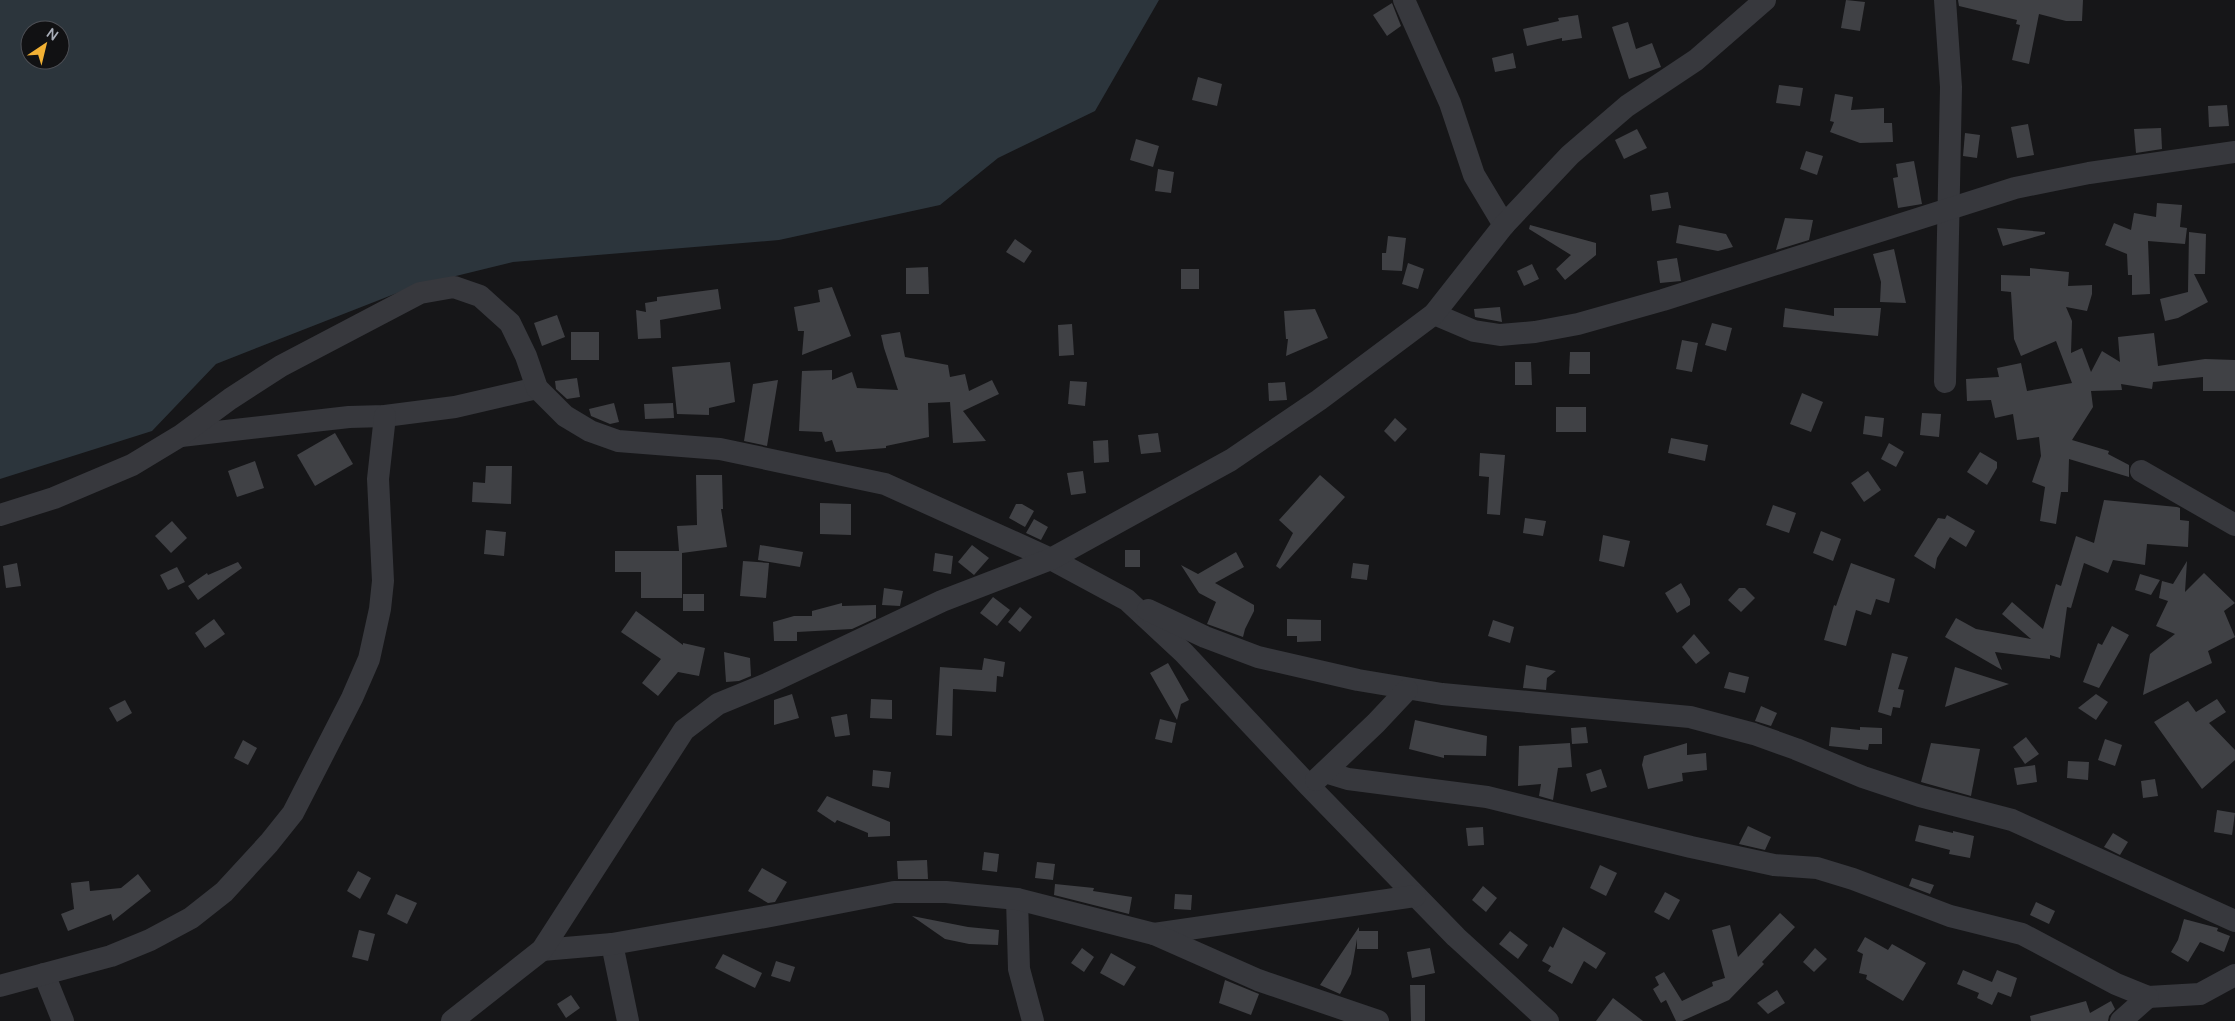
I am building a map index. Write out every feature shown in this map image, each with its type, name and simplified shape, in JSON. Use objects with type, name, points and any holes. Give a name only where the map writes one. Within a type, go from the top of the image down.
[{"type":"street","points":[[1404,0],[1450,103],[1474,175],[1504,225]]},
{"type":"street","points":[[452,1021],[542,950],[684,730],[718,704],[769,683],[942,601],[1052,559],[1232,460],[1320,400],[1434,314],[1504,225],[1570,155],[1627,106],[1696,60],[1765,0]]},
{"type":"street","points":[[1945,0],[1951,87],[1945,382]]},
{"type":"street","points":[[1434,314],[1474,331],[1500,335],[1535,332],[1578,324],[1663,300],[1981,198],[2042,182],[2235,152]]},
{"type":"street","points":[[0,515],[54,498],[132,465],[180,436],[230,398],[281,366],[420,293],[454,287],[480,296],[510,323],[526,356],[537,388],[565,416],[590,431],[618,441],[720,449],[885,484],[1052,559],[1127,600],[1205,637],[1258,657],[1407,690],[1478,698],[1654,712],[1690,717],[1754,734],[1863,777],[1920,796],[2012,820],[2235,921]]},
{"type":"street","points":[[180,436],[349,416],[385,416],[455,407],[537,388]]},
{"type":"street","points":[[0,986],[111,956],[150,940],[191,918],[224,892],[269,843],[293,813],[352,698],[369,659],[380,609],[383,581],[378,479],[385,416]]},
{"type":"street","points":[[2141,471],[2235,525]]},
{"type":"street","points":[[1127,600],[1317,779],[1415,896],[1456,937],[1548,1021]]},
{"type":"street","points":[[1317,779],[1376,723],[1407,690]]},
{"type":"street","points":[[1317,779],[1348,779],[1487,797],[1774,866],[1817,868],[1853,879],[1950,916],[2022,934],[2116,984],[2148,997],[2200,994],[2235,975]]},
{"type":"street","points":[[542,950],[612,944],[894,892],[946,892],[1017,899],[1154,934],[1258,980],[1378,1021]]},
{"type":"street","points":[[1154,934],[1415,896]]},
{"type":"street","points":[[1017,899],[1019,969],[1033,1021]]},
{"type":"street","points":[[612,944],[628,1021]]},
{"type":"street","points":[[44,974],[63,1021]]},
{"type":"street","points":[[2121,1021],[2148,997]]},
{"type":"shaded area","points":[[0,0],[1159,0],[1095,111],[998,158],[940,205],[779,240],[513,262],[415,286],[216,364],[152,431],[0,479]]},
{"type":"building","points":[[1846,0],[1865,2],[1860,31],[1841,28]]},
{"type":"building","points":[[1958,0],[2083,0],[2082,21],[2066,21],[2039,14],[2029,64],[2012,60],[2020,25],[2016,24],[2017,20],[1959,6]]},
{"type":"building","points":[[1392,3],[1401,26],[1387,36],[1373,15]]},
{"type":"building","points":[[1578,15],[1582,38],[1562,41],[1562,38],[1527,46],[1523,29],[1559,21],[1558,18]]},
{"type":"building","points":[[1628,22],[1636,49],[1652,43],[1661,67],[1629,79],[1612,27]]},
{"type":"building","points":[[1513,53],[1516,68],[1495,72],[1492,58]]},
{"type":"building","points":[[1198,77],[1222,84],[1217,106],[1192,100]]},
{"type":"building","points":[[1779,85],[1803,88],[1800,106],[1776,103]]},
{"type":"building","points":[[1835,94],[1853,97],[1851,110],[1884,108],[1884,123],[1892,123],[1893,142],[1860,143],[1830,132],[1834,122],[1830,121]]},
{"type":"building","points":[[2227,105],[2229,126],[2209,127],[2208,106]]},
{"type":"building","points":[[2028,124],[2034,155],[2017,158],[2011,127]]},
{"type":"building","points":[[2161,128],[2162,149],[2136,153],[2134,129]]},
{"type":"building","points":[[1637,129],[1647,148],[1624,159],[1615,140]]},
{"type":"building","points":[[1965,133],[1980,135],[1977,158],[1963,156]]},
{"type":"building","points":[[1136,139],[1159,146],[1153,167],[1130,160]]},
{"type":"building","points":[[1806,151],[1823,156],[1817,175],[1800,169]]},
{"type":"building","points":[[1914,161],[1922,204],[1898,208],[1893,178],[1898,177],[1896,164]]},
{"type":"building","points":[[1158,169],[1174,172],[1171,193],[1155,191]]},
{"type":"building","points":[[1668,192],[1671,208],[1652,211],[1650,195]]},
{"type":"building","points":[[2157,203],[2182,205],[2180,227],[2187,228],[2185,244],[2148,241],[2150,294],[2132,295],[2132,275],[2128,275],[2127,254],[2105,245],[2114,223],[2131,230],[2134,213],[2156,217]]},
{"type":"building","points":[[1785,218],[1813,220],[1809,240],[1776,250]]},
{"type":"building","points":[[1530,225],[1596,243],[1596,255],[1565,280],[1556,269],[1571,255],[1529,229]]},
{"type":"building","points":[[1679,225],[1726,234],[1733,247],[1718,251],[1676,243]]},
{"type":"building","points":[[1997,228],[2045,232],[2045,234],[2003,246]]},
{"type":"building","points":[[2189,232],[2206,234],[2205,274],[2194,274],[2208,302],[2178,318],[2165,321],[2160,299],[2188,292]]},
{"type":"building","points":[[1388,236],[1406,238],[1402,271],[1382,270],[1382,253],[1386,253]]},
{"type":"building","points":[[1015,239],[1032,251],[1024,263],[1006,252]]},
{"type":"building","points":[[1894,249],[1906,303],[1880,302],[1881,282],[1873,254]]},
{"type":"building","points":[[1677,258],[1681,281],[1660,283],[1657,261]]},
{"type":"building","points":[[1408,263],[1424,269],[1418,289],[1402,284]]},
{"type":"building","points":[[1532,264],[1539,279],[1524,286],[1517,271]]},
{"type":"building","points":[[928,267],[929,294],[906,294],[906,268]]},
{"type":"building","points":[[2030,268],[2069,272],[2068,286],[2092,285],[2092,294],[2087,311],[2066,307],[2072,321],[2071,353],[2082,348],[2091,372],[2102,351],[2120,362],[2118,337],[2154,333],[2158,366],[2205,359],[2235,360],[2235,391],[2203,391],[2203,377],[2153,382],[2152,389],[2121,384],[2122,390],[2091,391],[2093,407],[2072,440],[2109,451],[2108,454],[2129,465],[2129,477],[2069,459],[2068,492],[2061,492],[2056,524],[2040,521],[2045,487],[2032,482],[2041,456],[2039,437],[2017,440],[2013,414],[1995,418],[1991,400],[1967,401],[1966,379],[1999,377],[1997,368],[2021,363],[2027,391],[2072,383],[2056,341],[2021,356],[2014,339],[2011,292],[2001,291],[2001,275],[2030,276]]},
{"type":"building","points":[[1181,269],[1199,269],[1199,289],[1181,289]]},
{"type":"building","points":[[832,287],[851,336],[802,355],[804,331],[798,331],[794,307],[820,302],[818,290]]},
{"type":"building","points":[[718,289],[721,309],[660,320],[661,338],[638,339],[636,310],[646,312],[645,303],[657,301],[657,297]]},
{"type":"building","points":[[1500,307],[1502,322],[1475,317],[1474,309]]},
{"type":"building","points":[[1785,308],[1834,316],[1834,308],[1881,308],[1878,336],[1783,327]]},
{"type":"building","points":[[1315,309],[1328,338],[1286,356],[1288,339],[1286,339],[1284,311]]},
{"type":"building","points":[[557,315],[565,337],[542,346],[534,323]]},
{"type":"building","points":[[1712,323],[1732,328],[1726,351],[1705,345]]},
{"type":"building","points":[[1072,324],[1074,355],[1059,356],[1058,325]]},
{"type":"building","points":[[571,332],[599,332],[599,360],[571,360]]},
{"type":"building","points":[[900,332],[905,357],[948,365],[950,377],[965,374],[969,391],[992,380],[999,394],[963,411],[986,441],[953,443],[950,402],[928,403],[929,437],[886,446],[886,448],[836,452],[832,440],[825,442],[822,432],[799,431],[802,371],[832,370],[832,380],[852,372],[857,388],[898,390],[881,335]]},
{"type":"building","points":[[1682,340],[1698,343],[1692,372],[1676,369]]},
{"type":"building","points":[[1570,352],[1590,352],[1590,374],[1569,374]]},
{"type":"building","points":[[730,362],[735,402],[709,408],[709,415],[677,414],[672,367]]},
{"type":"building","points":[[1515,362],[1531,362],[1532,385],[1515,385]]},
{"type":"building","points":[[577,378],[580,397],[567,399],[556,389],[555,381]]},
{"type":"building","points":[[778,380],[767,446],[744,441],[753,384]]},
{"type":"building","points":[[1070,381],[1087,382],[1085,406],[1068,404]]},
{"type":"building","points":[[1285,382],[1287,400],[1269,401],[1268,383]]},
{"type":"building","points":[[1802,393],[1823,402],[1811,432],[1790,424]]},
{"type":"building","points":[[614,403],[619,422],[610,424],[591,416],[589,409]]},
{"type":"building","points":[[673,403],[674,418],[645,419],[644,404]]},
{"type":"building","points":[[1556,407],[1586,407],[1586,432],[1556,432]]},
{"type":"building","points":[[1922,413],[1941,414],[1939,437],[1920,435]]},
{"type":"building","points":[[1865,416],[1884,418],[1882,437],[1863,434]]},
{"type":"building","points":[[1395,418],[1407,429],[1395,442],[1384,431]]},
{"type":"building","points":[[335,433],[353,464],[315,486],[297,455]]},
{"type":"building","points":[[1158,433],[1161,452],[1141,454],[1138,435]]},
{"type":"building","points":[[1671,438],[1708,445],[1705,461],[1668,453]]},
{"type":"building","points":[[1108,440],[1109,462],[1094,463],[1093,441]]},
{"type":"building","points":[[1889,443],[1904,452],[1896,467],[1881,459]]},
{"type":"building","points":[[1980,452],[1997,462],[1997,468],[1987,485],[1967,472]]},
{"type":"building","points":[[1480,453],[1505,455],[1500,515],[1487,514],[1489,477],[1479,476]]},
{"type":"building","points":[[255,461],[264,488],[237,497],[228,471]]},
{"type":"building","points":[[486,466],[512,466],[511,504],[472,502],[473,482],[485,483]]},
{"type":"building","points":[[1083,471],[1086,493],[1071,495],[1067,473]]},
{"type":"building","points":[[1868,471],[1881,490],[1864,502],[1851,483]]},
{"type":"building","points":[[696,475],[722,475],[723,509],[721,509],[727,547],[682,553],[682,598],[641,598],[641,572],[615,572],[615,551],[679,551],[677,526],[697,525]]},
{"type":"building","points":[[1320,475],[1345,497],[1280,569],[1276,566],[1293,533],[1279,520]]},
{"type":"building","points":[[2104,500],[2180,508],[2180,520],[2189,521],[2188,547],[2147,544],[2145,565],[2113,560],[2108,573],[2084,563],[2071,608],[2067,607],[2060,658],[2050,655],[2050,659],[1995,652],[2002,670],[1945,637],[1956,618],[1976,629],[2031,639],[2002,614],[2012,602],[2043,629],[2056,584],[2061,586],[2076,536],[2094,543]]},
{"type":"building","points":[[820,503],[851,504],[851,535],[820,534]]},
{"type":"building","points":[[1016,504],[1022,504],[1034,511],[1025,527],[1009,518]]},
{"type":"building","points":[[1773,505],[1796,513],[1789,533],[1766,525]]},
{"type":"building","points":[[1947,515],[1975,531],[1966,547],[1950,537],[1937,558],[1935,569],[1914,556],[1938,518],[1945,519]]},
{"type":"building","points":[[1525,518],[1546,521],[1543,536],[1523,533]]},
{"type":"building","points":[[1034,519],[1048,527],[1041,540],[1026,533]]},
{"type":"building","points":[[172,521],[187,538],[171,553],[155,536]]},
{"type":"building","points":[[486,530],[506,532],[504,556],[484,554]]},
{"type":"building","points":[[1821,531],[1841,539],[1833,561],[1813,553]]},
{"type":"building","points":[[1603,535],[1630,541],[1624,567],[1599,561]]},
{"type":"building","points":[[760,545],[803,552],[800,567],[758,560]]},
{"type":"building","points":[[972,545],[989,558],[974,575],[958,562]]},
{"type":"building","points":[[1125,550],[1140,550],[1140,567],[1125,567]]},
{"type":"building","points":[[1236,552],[1244,567],[1215,583],[1254,605],[1254,611],[1243,637],[1207,624],[1216,602],[1199,593],[1181,565],[1198,574]]},
{"type":"building","points":[[935,553],[953,556],[951,574],[933,571]]},
{"type":"building","points":[[743,561],[769,563],[766,598],[740,596]]},
{"type":"building","points":[[2187,561],[2185,592],[2204,573],[2235,603],[2224,611],[2235,637],[2208,651],[2212,663],[2143,695],[2150,654],[2175,634],[2156,626],[2168,601],[2159,598],[2162,581],[2173,584]]},
{"type":"building","points":[[238,562],[242,568],[198,600],[188,586],[207,573],[208,575]]},
{"type":"building","points":[[17,563],[21,586],[6,588],[3,566]]},
{"type":"building","points":[[1353,563],[1369,565],[1367,580],[1351,578]]},
{"type":"building","points":[[1851,563],[1895,579],[1889,603],[1876,599],[1871,615],[1856,610],[1846,646],[1824,640],[1834,605],[1836,606]]},
{"type":"building","points":[[177,567],[185,582],[168,590],[160,575]]},
{"type":"building","points":[[2140,574],[2160,580],[2151,595],[2135,590]]},
{"type":"building","points":[[1681,583],[1690,599],[1690,605],[1677,613],[1665,593]]},
{"type":"building","points":[[884,588],[903,591],[900,606],[882,605]]},
{"type":"building","points":[[1739,588],[1745,588],[1755,598],[1741,612],[1728,600]]},
{"type":"building","points":[[683,594],[704,594],[704,611],[683,611]]},
{"type":"building","points":[[993,597],[1010,610],[997,626],[980,613]]},
{"type":"building","points":[[842,603],[842,606],[876,605],[876,618],[852,629],[797,632],[797,641],[774,641],[773,622],[794,616],[812,616],[812,611]]},
{"type":"building","points":[[1020,607],[1032,617],[1020,632],[1008,622]]},
{"type":"building","points":[[636,611],[683,645],[683,643],[705,648],[699,676],[678,672],[658,696],[642,683],[661,659],[621,632]]},
{"type":"building","points":[[214,619],[225,634],[205,648],[195,633]]},
{"type":"building","points":[[1287,619],[1321,620],[1321,641],[1297,642],[1297,636],[1287,636]]},
{"type":"building","points":[[1493,620],[1514,627],[1510,643],[1488,636]]},
{"type":"building","points":[[2112,626],[2129,635],[2099,688],[2083,682],[2098,643],[2102,645]]},
{"type":"building","points":[[1694,634],[1710,653],[1696,664],[1682,647]]},
{"type":"building","points":[[724,652],[750,658],[751,676],[739,681],[726,682]]},
{"type":"building","points":[[1892,653],[1908,657],[1898,689],[1904,690],[1900,708],[1893,707],[1891,716],[1878,712]]},
{"type":"building","points":[[984,658],[1005,662],[1003,677],[997,676],[996,692],[953,689],[952,736],[936,735],[940,667],[982,670]]},
{"type":"building","points":[[1168,663],[1189,700],[1181,704],[1177,720],[1150,673]]},
{"type":"building","points":[[1526,665],[1556,671],[1547,678],[1546,690],[1523,688]]},
{"type":"building","points":[[1955,667],[2009,684],[1945,707]]},
{"type":"building","points":[[1729,672],[1749,677],[1745,693],[1724,688]]},
{"type":"building","points":[[792,694],[799,718],[774,725],[774,700]]},
{"type":"building","points":[[2096,694],[2108,702],[2096,720],[2078,708]]},
{"type":"building","points":[[871,699],[892,700],[892,719],[870,718]]},
{"type":"building","points":[[2217,699],[2226,712],[2209,723],[2235,750],[2235,760],[2202,789],[2154,722],[2188,701],[2196,712]]},
{"type":"building","points":[[125,700],[132,713],[117,722],[109,708]]},
{"type":"building","points":[[1761,706],[1777,713],[1771,726],[1755,721]]},
{"type":"building","points":[[847,714],[850,735],[835,737],[831,717]]},
{"type":"building","points":[[1160,719],[1176,723],[1172,743],[1155,739]]},
{"type":"building","points":[[1415,720],[1487,736],[1486,756],[1444,755],[1444,758],[1409,749]]},
{"type":"building","points":[[1586,727],[1588,743],[1572,744],[1571,728]]},
{"type":"building","points":[[1831,727],[1860,730],[1860,727],[1882,728],[1882,744],[1869,744],[1868,750],[1829,746]]},
{"type":"building","points":[[2026,737],[2039,754],[2025,764],[2013,747]]},
{"type":"building","points":[[2105,739],[2122,745],[2115,766],[2098,760]]},
{"type":"building","points":[[243,740],[257,748],[248,765],[234,758]]},
{"type":"building","points":[[1570,743],[1572,767],[1558,768],[1553,800],[1539,796],[1541,784],[1518,786],[1519,746]]},
{"type":"building","points":[[1687,743],[1687,755],[1706,753],[1707,770],[1682,773],[1683,781],[1648,789],[1642,765],[1644,756]]},
{"type":"building","points":[[1931,743],[1980,749],[1971,796],[1921,782]]},
{"type":"building","points":[[2068,761],[2089,762],[2088,780],[2067,778]]},
{"type":"building","points":[[2035,765],[2037,782],[2017,785],[2014,768]]},
{"type":"building","points":[[1601,769],[1607,787],[1591,792],[1586,774]]},
{"type":"building","points":[[873,770],[891,772],[889,788],[872,786]]},
{"type":"building","points":[[2155,779],[2158,796],[2143,798],[2141,781]]},
{"type":"building","points":[[827,796],[890,822],[890,836],[868,837],[868,833],[837,820],[835,823],[817,811]]},
{"type":"building","points":[[2217,810],[2235,813],[2232,835],[2214,832]]},
{"type":"building","points":[[1919,825],[1974,836],[1970,858],[1949,854],[1950,850],[1915,841]]},
{"type":"building","points":[[1748,826],[1771,837],[1765,850],[1739,844]]},
{"type":"building","points":[[1483,827],[1484,845],[1468,846],[1466,828]]},
{"type":"building","points":[[2113,833],[2128,842],[2120,855],[2104,847]]},
{"type":"building","points":[[984,852],[999,854],[997,872],[982,870]]},
{"type":"building","points":[[927,860],[928,879],[898,879],[897,861]]},
{"type":"building","points":[[1037,862],[1055,864],[1053,880],[1035,878]]},
{"type":"building","points":[[1600,865],[1617,873],[1606,896],[1590,888]]},
{"type":"building","points":[[762,868],[787,882],[775,902],[768,903],[748,891]]},
{"type":"building","points":[[358,871],[371,878],[360,899],[347,891]]},
{"type":"building","points":[[138,874],[151,891],[113,921],[111,914],[68,931],[61,914],[74,909],[71,883],[89,881],[90,891],[121,888]]},
{"type":"building","points":[[1912,878],[1934,885],[1930,894],[1909,886]]},
{"type":"building","points":[[1055,884],[1094,888],[1093,891],[1132,897],[1129,914],[1054,895]]},
{"type":"building","points":[[1483,886],[1497,898],[1486,912],[1472,900]]},
{"type":"building","points":[[1665,892],[1680,900],[1669,920],[1654,912]]},
{"type":"building","points":[[396,894],[417,903],[407,924],[387,914]]},
{"type":"building","points":[[1175,894],[1192,895],[1191,910],[1174,909]]},
{"type":"building","points":[[2036,902],[2055,911],[2049,924],[2030,915]]},
{"type":"building","points":[[1780,913],[1795,927],[1762,962],[1764,964],[1729,1000],[1682,1021],[1676,1021],[1666,1000],[1661,1003],[1653,989],[1659,985],[1655,977],[1664,972],[1682,1001],[1713,986],[1712,982],[1725,978],[1712,930],[1730,925],[1738,957]]},
{"type":"building","points":[[912,916],[968,927],[999,930],[998,945],[969,944],[945,939]]},
{"type":"building","points":[[2184,919],[2218,928],[2217,931],[2230,936],[2224,952],[2200,942],[2188,962],[2171,952],[2178,940]]},
{"type":"building","points":[[1359,927],[1359,931],[1378,931],[1378,949],[1357,949],[1357,939],[1351,974],[1340,994],[1320,985]]},
{"type":"building","points":[[1563,927],[1606,953],[1596,969],[1584,961],[1572,984],[1548,971],[1551,966],[1542,961],[1550,946],[1553,948]]},
{"type":"building","points":[[359,930],[375,934],[368,961],[352,957]]},
{"type":"building","points":[[1510,931],[1528,945],[1518,959],[1499,944]]},
{"type":"building","points":[[1865,937],[1888,950],[1892,944],[1926,963],[1903,1001],[1866,979],[1867,975],[1859,973],[1863,954],[1857,951]]},
{"type":"building","points":[[1082,948],[1094,957],[1084,972],[1071,963]]},
{"type":"building","points":[[1430,948],[1435,973],[1412,978],[1407,952]]},
{"type":"building","points":[[1815,948],[1827,959],[1814,972],[1803,962]]},
{"type":"building","points":[[1111,953],[1136,967],[1124,986],[1100,973]]},
{"type":"building","points":[[723,954],[762,973],[755,988],[715,968]]},
{"type":"building","points":[[776,961],[795,967],[790,982],[771,976]]},
{"type":"building","points":[[1963,970],[1992,982],[1997,970],[2017,978],[2011,997],[1998,992],[1992,1005],[1977,998],[1979,993],[1957,984]]},
{"type":"building","points":[[1225,980],[1259,994],[1251,1015],[1219,1003]]},
{"type":"building","points":[[1410,985],[1425,985],[1425,1021],[1411,1021]]},
{"type":"building","points":[[1777,990],[1785,1003],[1768,1014],[1757,1003]]},
{"type":"building","points":[[571,995],[580,1008],[566,1018],[557,1004]]},
{"type":"building","points":[[1613,998],[1643,1021],[1596,1021]]},
{"type":"building","points":[[2086,1001],[2090,1013],[2111,1001],[2115,1009],[2109,1016],[2108,1021],[2031,1021],[2030,1016]]}]
